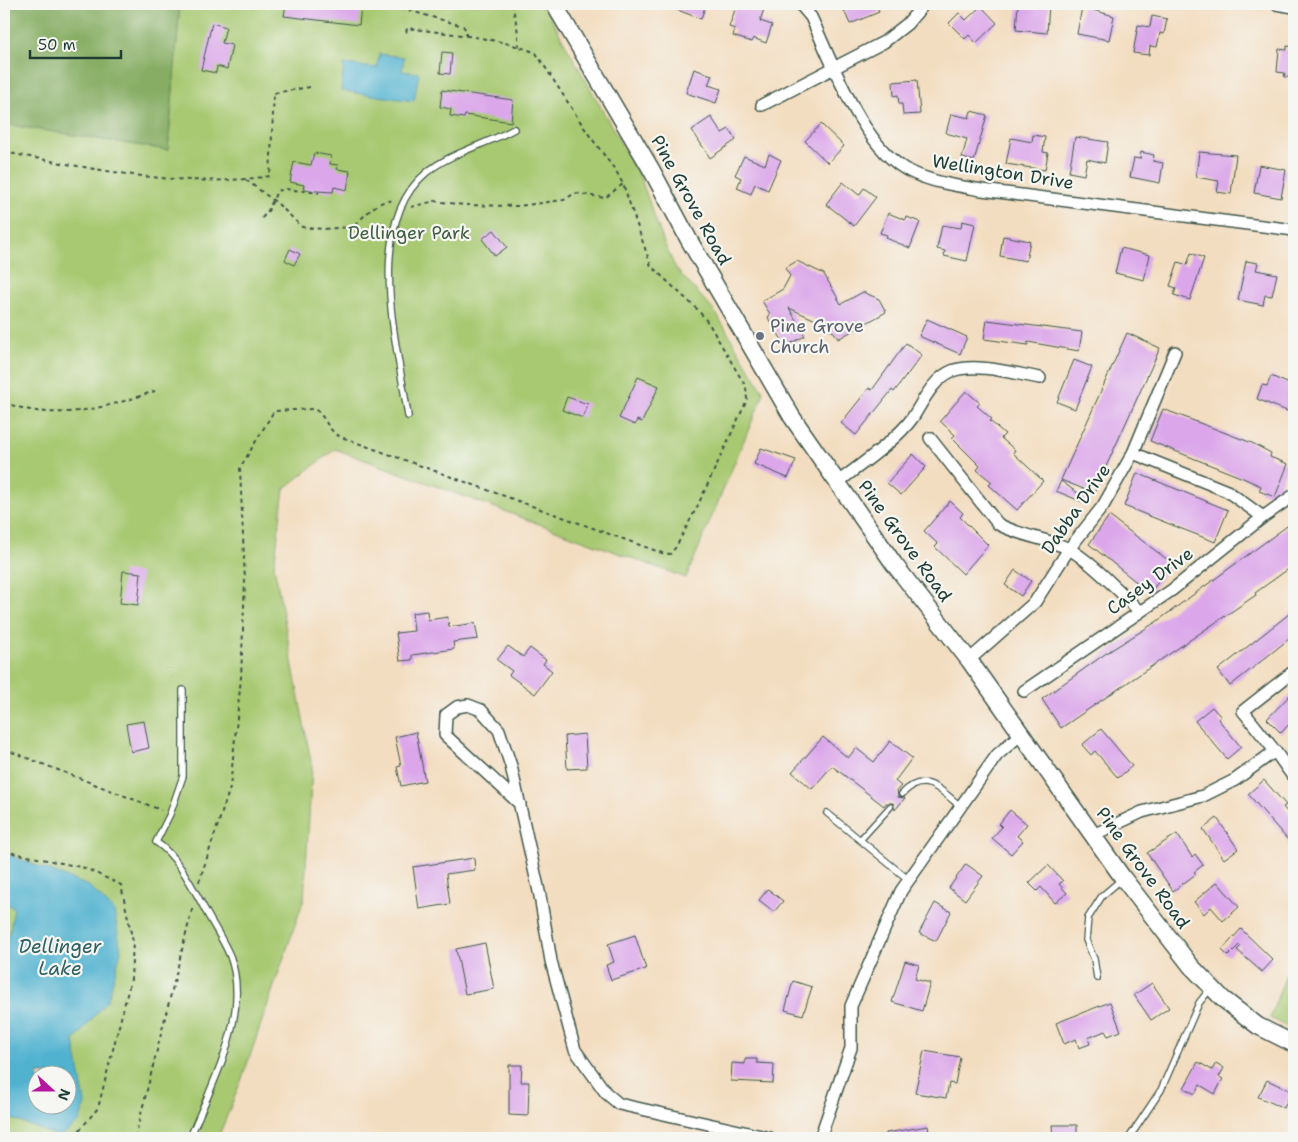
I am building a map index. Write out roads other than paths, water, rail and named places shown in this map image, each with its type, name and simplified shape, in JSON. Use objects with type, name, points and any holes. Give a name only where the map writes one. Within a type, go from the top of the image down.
[{"type":"street","name":"Pine Grove Road","points":[[554,4],[651,169],[689,240],[792,417],[894,564],[969,660],[1123,878],[1191,966],[1223,999],[1258,1026],[1294,1044]]},
{"type":"street","name":"Wellington Drive","points":[[800,4],[811,17],[863,125],[884,151],[909,172],[930,180],[982,190],[1294,230]]},
{"type":"street","points":[[762,105],[884,42],[907,24],[924,4]]},
{"type":"street","points":[[1276,4],[1294,7]]},
{"type":"street","name":"Dabba Drive","points":[[969,660],[1035,602],[1069,549],[1103,506],[1133,453],[1175,352]]},
{"type":"street","points":[[838,482],[871,457],[911,420],[940,378],[952,371],[971,368],[1040,378]]},
{"type":"street","points":[[930,438],[998,524],[1013,532],[1044,539],[1069,549],[1116,588],[1139,611]]},
{"type":"street","points":[[1133,453],[1227,491],[1262,517]]},
{"type":"street","name":"Casey Drive","points":[[1024,691],[1172,590],[1262,517],[1294,496]]},
{"type":"street","points":[[1294,671],[1243,711],[1294,778]]},
{"type":"street","points":[[520,804],[445,734],[446,715],[457,707],[468,704],[481,710],[499,730],[511,766],[520,804],[540,896],[551,961],[575,1050],[606,1093],[619,1104],[770,1138]]},
{"type":"street","points":[[820,1138],[850,1048],[851,1006],[901,891],[997,755],[1022,734]]},
{"type":"street","points":[[1093,835],[1142,812],[1203,796],[1235,780],[1275,751]]},
{"type":"lane","points":[[408,416],[392,307],[389,270],[393,231],[402,204],[414,186],[437,165],[514,129]]},
{"type":"lane","points":[[183,690],[183,776],[170,814],[156,842],[165,848],[196,893],[230,956],[238,993],[225,1048],[190,1138]]},
{"type":"lane","points":[[902,794],[909,786],[924,782],[936,786],[961,807]]},
{"type":"lane","points":[[860,840],[890,807]]},
{"type":"lane","points":[[827,813],[909,880]]},
{"type":"lane","points":[[1097,978],[1094,960],[1086,940],[1088,918],[1102,896],[1123,878]]},
{"type":"lane","points":[[1129,1138],[1161,1090],[1199,1003],[1211,987]]},
{"type":"water","points":[[379,54],[404,57],[402,71],[419,73],[414,101],[341,91],[344,64],[377,68]]},
{"type":"water","name":"Dellinger Lake","points":[[4,853],[89,886],[114,911],[121,951],[108,999],[74,1041],[85,1103],[80,1121],[60,1137],[4,1116],[4,937],[9,934],[14,909],[4,901]]},
{"type":"place","name":"Pine Grove Church","points":[[760,336]]},
{"type":"park label","name":"Dellinger Park","points":[[409,233]]}]
